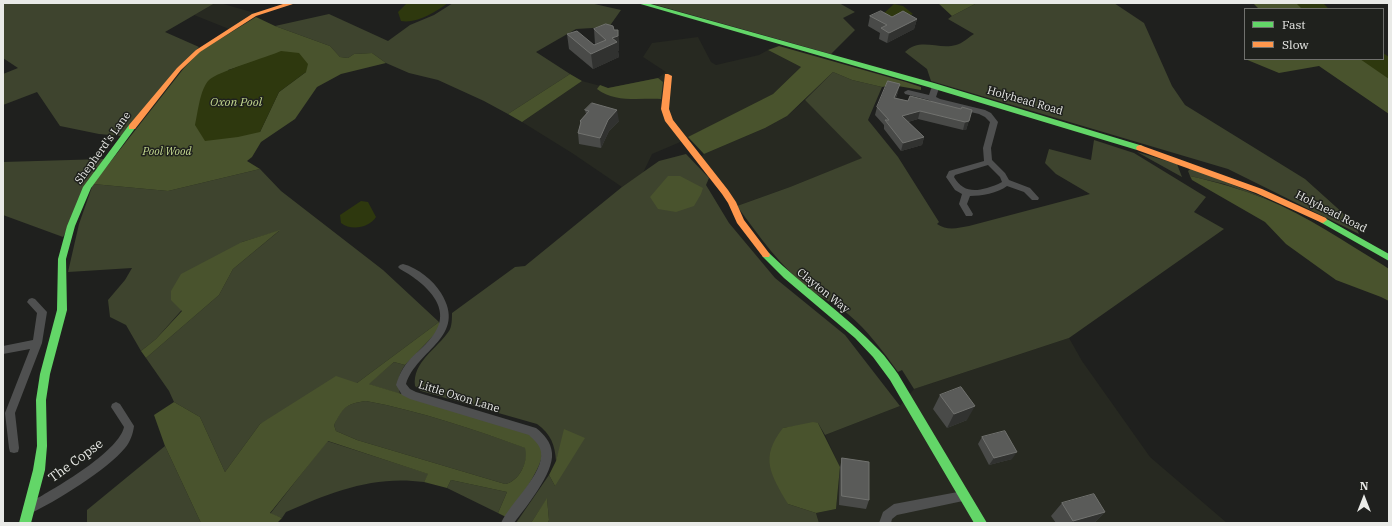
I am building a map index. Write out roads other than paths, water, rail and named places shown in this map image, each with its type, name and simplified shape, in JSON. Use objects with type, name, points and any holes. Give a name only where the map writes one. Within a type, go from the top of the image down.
[{"type":"street","name":"Shepherd's Lane","points":[[25,523],[39,470],[42,446],[41,400],[44,374],[58,330],[62,310],[62,259],[71,226],[87,187],[124,137],[179,69],[198,51],[254,15],[293,3]]},
{"type":"street","name":"Holyhead Road","points":[[640,3],[1132,145],[1239,182],[1310,213],[1368,244],[1389,258]]},
{"type":"street","name":"Clayton Way","points":[[668,76],[665,109],[669,120],[725,192],[732,202],[740,221],[768,257],[787,276],[858,335],[886,365],[915,410],[963,496],[980,523]]},
{"type":"street","points":[[932,98],[935,88]]},
{"type":"street","points":[[908,92],[982,112],[993,119],[994,125],[986,156],[989,162],[1006,182],[1027,190],[1035,198]]},
{"type":"street","points":[[989,162],[950,174],[951,180],[962,192],[966,194],[973,194],[988,190],[1001,186],[1006,182]]},
{"type":"street","points":[[966,194],[963,204],[969,214]]},
{"type":"street","name":"Little Oxon Lane","points":[[403,266],[431,285],[439,296],[446,320],[442,332],[406,369],[401,385],[406,392],[429,401],[532,431],[543,441],[546,448],[547,455],[543,471],[507,523]]},
{"type":"street","points":[[14,448],[7,434],[10,413],[37,343],[42,312],[32,302]]},
{"type":"street","points":[[3,350],[37,343]]},
{"type":"street","name":"The Copse","points":[[29,508],[43,502],[62,489],[110,455],[119,446],[129,426],[116,407]]},
{"type":"street","points":[[885,523],[887,516],[894,510],[963,496]]},
{"type":"water","points":[[407,3],[448,3],[438,10],[419,19],[413,21],[401,21],[398,12]]},
{"type":"water","points":[[1296,3],[1323,3],[1328,8],[1301,8]]},
{"type":"water","points":[[894,4],[903,6],[913,14],[897,21],[883,14]]},
{"type":"water","name":"Oxon Pool","points":[[281,51],[299,53],[308,64],[306,72],[279,92],[260,132],[238,137],[205,141],[195,125],[201,95],[209,80],[232,69]]},
{"type":"water","points":[[1384,54],[1389,57],[1389,79],[1361,60],[1384,60]]},
{"type":"water","points":[[361,201],[368,202],[376,217],[373,221],[364,226],[355,228],[341,223],[340,215]]},
{"type":"park label","name":"Pool Wood","points":[[167,152]]}]
